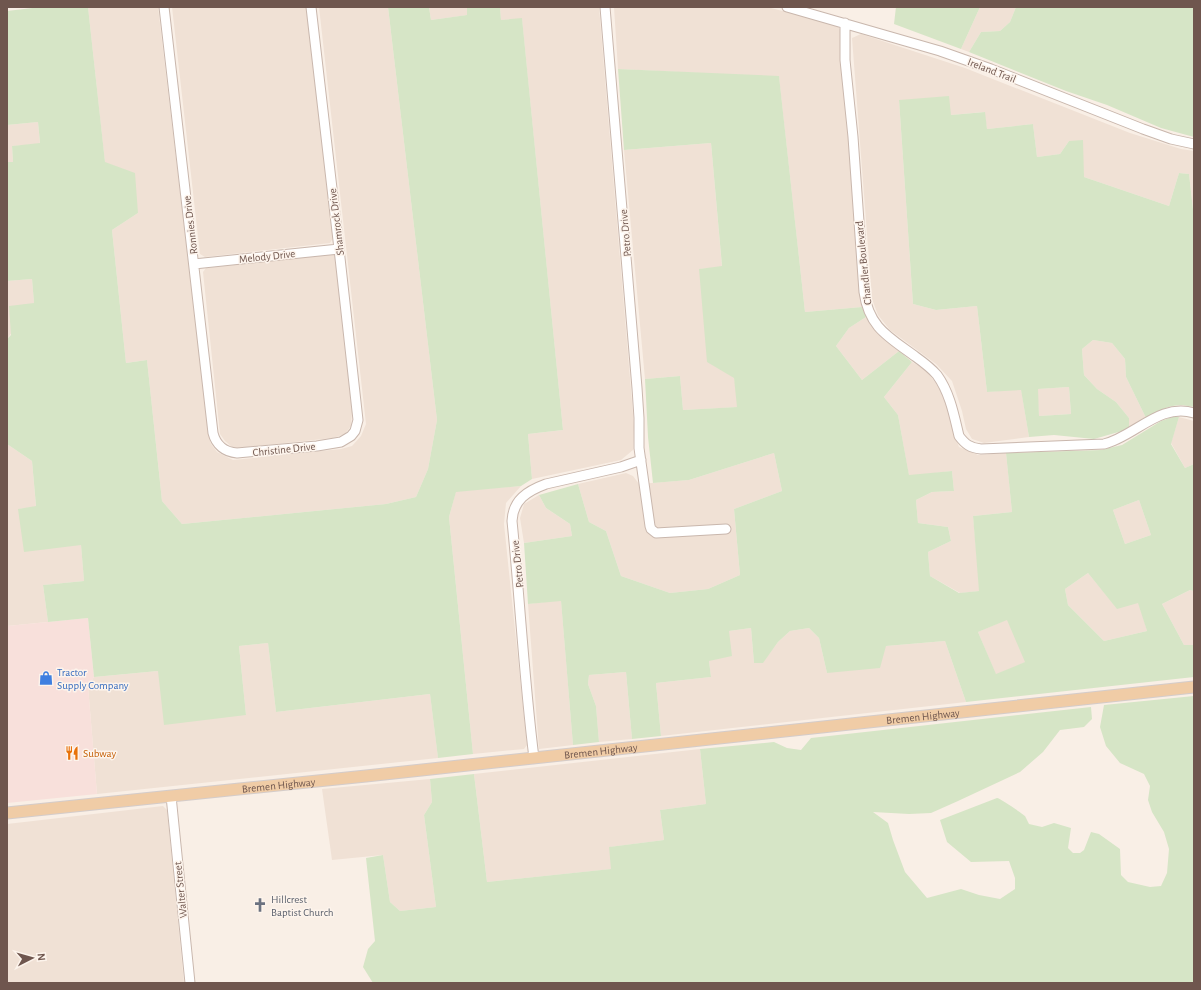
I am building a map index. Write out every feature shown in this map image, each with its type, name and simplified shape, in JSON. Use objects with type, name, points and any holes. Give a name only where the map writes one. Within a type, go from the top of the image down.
[{"type":"main road","name":"Bremen Highway","points":[[7,814],[1194,687]]},
{"type":"street","name":"Ronnies Drive","points":[[164,7],[214,433],[217,443]]},
{"type":"street","name":"Shamrock Drive","points":[[311,7],[358,412],[356,426],[352,436]]},
{"type":"street","name":"Petro Drive","points":[[605,7],[640,418],[641,460],[651,529],[653,532],[662,533],[726,529]]},
{"type":"street","name":"Ireland Trail","points":[[787,7],[940,51],[991,69],[1143,129],[1171,139],[1194,144]]},
{"type":"street","name":"Chandler Boulevard","points":[[845,23],[845,60],[853,137],[864,292],[867,308],[873,321],[882,331],[924,363],[936,375],[947,393],[959,436],[963,441],[971,447],[981,450],[1104,444],[1121,439],[1153,419],[1170,412],[1180,411],[1194,413]]},
{"type":"street","name":"Melody Drive","points":[[194,264],[339,249]]},
{"type":"street","name":"Christine Drive","points":[[217,443],[231,452],[250,453],[332,444],[346,440],[352,436]]},
{"type":"street","name":"Petro Drive","points":[[534,758],[527,698],[520,598],[512,521],[515,506],[524,496],[538,487],[570,478],[621,467],[641,460]]},
{"type":"street","name":"Walter Street","points":[[171,796],[190,983]]},
{"type":"shaded area","points":[[88,7],[158,7],[209,437],[211,444],[217,452],[233,460],[341,449],[352,446],[361,436],[366,424],[319,7],[388,7],[437,420],[428,469],[416,497],[386,504],[182,524],[162,501],[147,360],[126,363],[112,230],[138,213],[105,163]]},
{"type":"shaded area","points":[[172,7],[306,7],[333,238],[330,243],[205,257],[200,254]]},
{"type":"shaded area","points":[[429,7],[467,7],[468,15],[431,20]]},
{"type":"shaded area","points":[[500,7],[599,7],[634,426],[633,450],[621,460],[532,479],[528,434],[563,430],[522,19],[501,20]]},
{"type":"shaded area","points":[[614,7],[767,7],[837,25],[841,31],[862,307],[805,312],[779,77],[618,69]]},
{"type":"shaded area","points":[[980,7],[1016,7],[1010,22],[1000,31],[981,32],[969,52],[961,49]]},
{"type":"shaded area","points":[[861,34],[965,68],[1130,133],[1181,149],[1194,151],[1194,218],[1189,174],[1179,173],[1169,206],[1084,177],[1069,141],[1060,154],[1037,157],[1033,124],[987,129],[984,112],[951,115],[899,100],[913,304],[936,310],[977,306],[987,392],[1021,389],[1029,437],[984,443],[972,439],[966,429],[952,381],[936,364],[890,330],[878,315],[872,299],[852,38]]},
{"type":"shaded area","points":[[38,122],[40,144],[12,146],[13,162],[7,162],[7,125]]},
{"type":"shaded area","points":[[711,143],[722,267],[700,269],[734,378],[740,407],[683,410],[680,376],[645,379],[624,150]]},
{"type":"shaded area","points":[[332,254],[336,257],[352,412],[351,426],[345,434],[333,438],[238,448],[232,447],[220,434],[203,272],[206,268]]},
{"type":"shaded area","points":[[32,279],[34,303],[7,339],[7,281]]},
{"type":"shaded area","points":[[866,317],[899,351],[862,380],[836,346],[849,328]]},
{"type":"shaded area","points":[[1093,340],[1112,343],[1125,359],[1126,377],[1146,418],[1129,429],[1129,418],[1116,402],[1097,389],[1084,375],[1082,349]]},
{"type":"shaded area","points":[[912,362],[926,370],[937,385],[947,404],[954,434],[959,447],[978,455],[1006,453],[1012,512],[973,516],[980,591],[960,593],[930,576],[928,552],[951,541],[948,527],[918,523],[916,500],[932,492],[954,491],[952,471],[909,476],[898,415],[884,397]]},
{"type":"shaded area","points":[[1069,387],[1071,414],[1039,416],[1037,389]]},
{"type":"shaded area","points":[[1179,417],[1194,421],[1194,464],[1185,468],[1171,443]]},
{"type":"shaded area","points":[[7,444],[32,461],[36,507],[19,509],[81,544],[84,581],[43,585],[48,622],[7,626]]},
{"type":"shaded area","points":[[774,453],[782,491],[734,509],[740,575],[708,589],[670,593],[621,576],[606,531],[589,522],[578,484],[626,473],[633,476],[639,484],[689,480]]},
{"type":"shaded area","points":[[521,486],[506,503],[504,524],[527,745],[524,749],[473,754],[449,517],[456,491]]},
{"type":"shaded area","points":[[539,495],[546,508],[570,524],[572,536],[524,543],[520,518],[524,504]]},
{"type":"shaded area","points":[[1139,500],[1151,535],[1125,544],[1113,510]]},
{"type":"shaded area","points":[[1088,573],[1117,608],[1139,602],[1147,631],[1104,641],[1068,605],[1065,589]]},
{"type":"shaded area","points":[[1190,590],[1194,591],[1194,645],[1184,645],[1162,604]]},
{"type":"shaded area","points":[[561,600],[573,745],[539,749],[528,604]]},
{"type":"shaded area","points":[[88,618],[94,677],[88,686],[97,794],[7,803],[7,626]]},
{"type":"shaded area","points":[[1008,619],[1026,662],[996,675],[978,632]]},
{"type":"shaded area","points":[[751,628],[754,663],[763,662],[778,642],[790,631],[809,628],[819,638],[827,673],[886,646],[945,641],[966,702],[661,736],[656,683],[711,677],[709,661],[729,631]]},
{"type":"shaded area","points":[[268,643],[276,712],[430,694],[438,758],[97,794],[88,686],[94,677],[158,671],[246,715],[239,646]]},
{"type":"shaded area","points":[[626,672],[632,739],[599,742],[596,706],[588,684],[589,675]]},
{"type":"shaded area","points":[[700,749],[706,804],[660,810],[664,840],[610,847],[612,869],[487,882],[474,774]]},
{"type":"shaded area","points":[[430,779],[432,802],[424,815],[436,907],[400,911],[390,902],[383,855],[332,860],[322,789]]},
{"type":"shaded area","points":[[163,806],[167,810],[184,983],[7,983],[7,824]]},
{"type":"green space","points":[[41,7],[88,7],[105,162],[135,173],[138,213],[112,230],[126,363],[147,360],[162,501],[182,524],[386,504],[416,497],[428,469],[437,420],[388,7],[429,7],[431,20],[467,15],[467,7],[500,7],[501,20],[522,18],[563,430],[528,434],[532,479],[521,486],[456,492],[449,517],[473,754],[438,758],[430,694],[276,712],[268,643],[239,646],[246,715],[164,725],[158,671],[94,677],[88,618],[48,622],[43,585],[84,581],[81,545],[24,552],[18,509],[36,506],[32,461],[7,444],[7,339],[11,335],[9,306],[34,303],[32,279],[7,281],[7,162],[13,162],[12,146],[40,143],[38,122],[7,125],[7,11]]},
{"type":"green space","points":[[896,7],[980,7],[961,49],[894,24]]},
{"type":"green space","points":[[1016,7],[1194,7],[1194,137],[1161,128],[1107,105],[1066,91],[969,52],[981,32],[1000,31],[1010,22]]},
{"type":"green space","points":[[618,69],[779,76],[805,312],[862,307],[866,317],[849,328],[836,346],[862,380],[899,351],[912,362],[884,397],[898,415],[909,475],[952,471],[954,491],[932,492],[916,500],[918,523],[948,527],[951,541],[928,552],[930,576],[959,593],[979,591],[973,516],[1012,512],[1006,453],[1101,450],[1122,445],[1161,421],[1175,416],[1179,417],[1171,444],[1185,468],[1194,464],[1194,591],[1190,590],[1162,604],[1184,645],[1194,645],[1194,677],[966,702],[945,641],[886,646],[880,668],[827,673],[819,638],[809,628],[790,631],[778,642],[763,663],[754,663],[751,628],[729,631],[732,656],[709,661],[711,677],[656,683],[661,736],[632,739],[626,672],[589,675],[588,684],[596,706],[599,742],[573,745],[561,601],[528,604],[524,543],[572,536],[570,524],[546,508],[539,495],[578,484],[589,522],[606,531],[621,576],[670,593],[708,589],[740,575],[734,509],[782,491],[774,453],[689,480],[653,483],[648,437],[645,379],[680,376],[683,410],[737,407],[734,378],[707,362],[699,269],[722,266],[711,143],[624,150]],"holes":[[[1139,500],[1151,535],[1125,544],[1113,510]],[[1088,573],[1117,609],[1138,603],[1147,631],[1104,641],[1068,605],[1065,589]],[[1007,620],[1025,662],[996,674],[978,632]]]},
{"type":"green space","points":[[949,96],[951,115],[985,112],[987,129],[1033,124],[1037,157],[1060,154],[1069,141],[1083,140],[1084,177],[1169,206],[1179,173],[1189,174],[1194,218],[1194,407],[1180,405],[1169,407],[1146,418],[1126,377],[1125,359],[1112,343],[1093,340],[1082,349],[1084,375],[1097,389],[1116,402],[1129,418],[1129,429],[1094,439],[1054,435],[1029,437],[1021,390],[987,392],[977,306],[936,310],[913,304],[899,100]],"holes":[[[1069,387],[1071,414],[1039,416],[1038,389]]]},
{"type":"green space","points":[[1194,696],[1194,983],[373,983],[363,967],[368,949],[375,941],[366,858],[383,855],[390,902],[400,911],[436,907],[424,815],[432,802],[430,779],[474,774],[487,882],[611,869],[609,847],[664,840],[660,810],[706,804],[700,749],[774,742],[787,748],[801,750],[811,738],[1091,707],[1092,719],[1084,727],[1060,730],[1043,752],[1020,772],[931,813],[909,814],[873,812],[888,823],[905,872],[927,898],[961,889],[979,895],[1000,899],[1015,889],[1015,878],[1009,861],[971,862],[947,842],[940,820],[997,798],[1007,803],[1025,816],[1029,824],[1042,827],[1054,823],[1071,828],[1068,848],[1073,853],[1080,853],[1084,850],[1091,832],[1099,834],[1120,849],[1121,875],[1128,882],[1150,887],[1161,886],[1167,873],[1169,849],[1164,832],[1152,812],[1148,800],[1150,786],[1144,774],[1120,763],[1106,746],[1100,727],[1104,705]]},
{"type":"place","name":"Tractor Supply Company","points":[[46,678]]},
{"type":"place","name":"Subway","points":[[72,753]]},
{"type":"place","name":"Hillcrest Baptist Church","points":[[260,905]]}]
